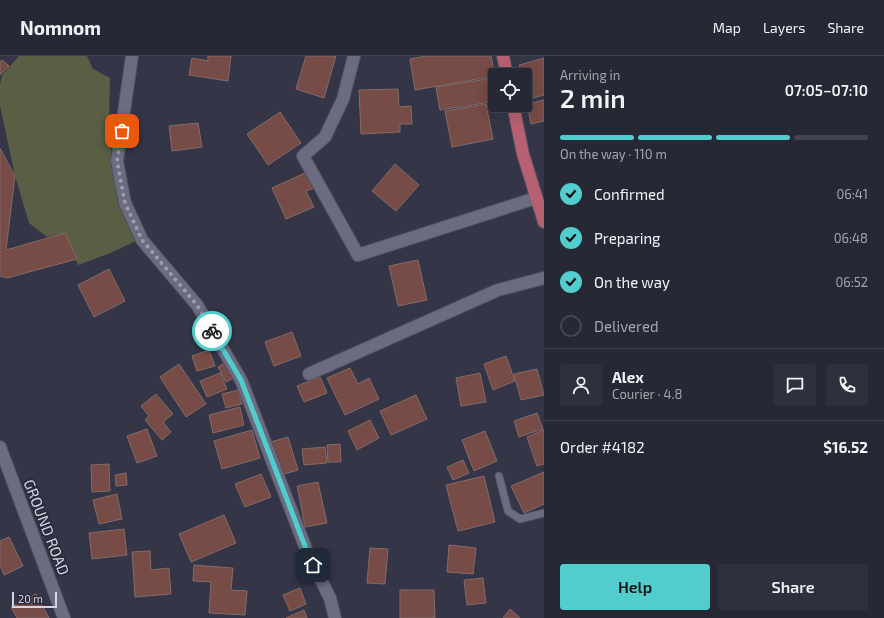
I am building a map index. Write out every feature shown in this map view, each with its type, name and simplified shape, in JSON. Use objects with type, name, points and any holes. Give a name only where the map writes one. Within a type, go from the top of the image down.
[{"type":"main road","points":[[503,56],[506,68]]},
{"type":"main road","points":[[514,112],[523,154],[544,222]]},
{"type":"street","points":[[132,56],[117,161],[125,203],[142,240],[197,305],[241,380],[308,554],[330,598],[335,618]]},
{"type":"street","points":[[354,56],[343,99],[325,137],[303,156],[358,255],[536,198]]},
{"type":"street","points":[[309,374],[498,290],[544,278]]},
{"type":"street","name":"GROUND ROAD","points":[[0,447],[64,618]]},
{"type":"lane","points":[[499,476],[508,511],[520,519],[544,513]]},
{"type":"green space","points":[[19,56],[87,56],[93,69],[110,78],[109,128],[112,162],[136,241],[108,254],[78,265],[65,233],[47,237],[29,223],[15,176],[0,106],[0,84],[2,75]]},
{"type":"building","points":[[208,56],[231,56],[228,81],[189,75],[192,58],[208,61]]},
{"type":"building","points":[[306,56],[336,56],[324,98],[296,89]]},
{"type":"building","points":[[426,56],[491,56],[493,68],[488,68],[488,77],[415,90],[410,59]]},
{"type":"building","points":[[544,58],[544,95],[532,98],[532,68],[520,68],[519,65]]},
{"type":"building","points":[[2,60],[9,66],[0,75],[0,62]]},
{"type":"building","points":[[487,79],[488,102],[440,110],[436,87]]},
{"type":"building","points":[[398,89],[399,107],[411,106],[412,124],[400,124],[400,132],[361,134],[359,90]]},
{"type":"building","points":[[544,100],[544,121],[531,124],[529,112],[532,112],[532,103]]},
{"type":"building","points":[[486,104],[493,139],[452,147],[445,111]]},
{"type":"building","points":[[280,112],[301,143],[268,165],[247,134]]},
{"type":"building","points":[[198,123],[202,147],[172,151],[169,126]]},
{"type":"building","points":[[0,148],[15,176],[6,250],[65,233],[77,259],[7,278],[0,276]]},
{"type":"building","points":[[395,164],[419,185],[396,211],[372,191]]},
{"type":"building","points":[[307,172],[314,188],[306,191],[314,207],[286,219],[272,188]]},
{"type":"building","points":[[418,260],[427,300],[398,306],[389,266]]},
{"type":"building","points":[[109,269],[125,301],[94,317],[78,285]]},
{"type":"building","points":[[292,332],[301,356],[274,366],[265,342]]},
{"type":"building","points":[[209,350],[215,366],[197,371],[192,356]]},
{"type":"building","points":[[506,356],[515,381],[493,390],[484,364]]},
{"type":"building","points":[[226,362],[234,378],[226,382],[218,367]]},
{"type":"building","points":[[179,364],[206,404],[186,417],[160,377]]},
{"type":"building","points":[[350,368],[358,384],[369,378],[379,399],[345,415],[327,378]]},
{"type":"building","points":[[537,369],[544,395],[521,400],[514,374]]},
{"type":"building","points":[[220,373],[227,389],[207,397],[200,381]]},
{"type":"building","points":[[480,373],[486,402],[461,406],[456,378]]},
{"type":"building","points":[[320,377],[327,393],[304,402],[297,386]]},
{"type":"building","points":[[238,390],[242,404],[226,408],[222,394]]},
{"type":"building","points":[[156,394],[173,414],[163,422],[171,432],[162,440],[145,420],[149,416],[141,406]]},
{"type":"building","points":[[416,395],[427,419],[391,435],[380,411]]},
{"type":"building","points":[[240,407],[244,425],[213,433],[209,415]]},
{"type":"building","points":[[537,413],[543,429],[519,437],[514,421]]},
{"type":"building","points":[[370,420],[379,438],[357,450],[348,431]]},
{"type":"building","points":[[147,429],[157,456],[137,463],[127,436]]},
{"type":"building","points":[[252,430],[260,458],[222,469],[214,441]]},
{"type":"building","points":[[544,430],[544,464],[537,466],[527,437]]},
{"type":"building","points":[[485,431],[497,461],[474,471],[462,440]]},
{"type":"building","points":[[288,437],[298,470],[281,475],[271,442]]},
{"type":"building","points":[[340,444],[341,462],[328,462],[327,445]]},
{"type":"building","points":[[325,447],[327,463],[304,465],[302,449]]},
{"type":"building","points":[[463,460],[469,473],[453,480],[447,467]]},
{"type":"building","points":[[109,464],[110,491],[92,492],[91,465]]},
{"type":"building","points":[[544,472],[544,504],[524,513],[511,486]]},
{"type":"building","points":[[126,473],[127,485],[116,486],[115,475]]},
{"type":"building","points":[[261,474],[271,497],[245,507],[235,484]]},
{"type":"building","points":[[484,476],[495,522],[458,531],[446,485]]},
{"type":"building","points":[[318,482],[327,523],[305,527],[297,486]]},
{"type":"building","points":[[117,494],[122,519],[99,524],[93,500]]},
{"type":"building","points":[[224,515],[236,543],[191,562],[179,534]]},
{"type":"building","points":[[124,529],[127,555],[92,559],[89,533]]},
{"type":"building","points":[[9,537],[23,566],[4,575],[0,565],[0,541]]},
{"type":"building","points":[[449,545],[476,548],[473,574],[447,572]]},
{"type":"building","points":[[370,548],[388,549],[385,584],[367,583]]},
{"type":"building","points":[[150,551],[151,570],[169,568],[171,594],[135,597],[132,552]]},
{"type":"building","points":[[194,565],[233,568],[231,590],[247,591],[245,615],[209,613],[211,582],[193,581]]},
{"type":"building","points":[[483,578],[486,603],[467,605],[464,580]]},
{"type":"building","points":[[300,588],[306,604],[290,611],[283,595]]},
{"type":"building","points":[[400,590],[434,590],[435,618],[400,618]]},
{"type":"building","points":[[36,594],[49,618],[17,618],[11,607]]},
{"type":"building","points":[[510,609],[520,618],[503,618]]},
{"type":"building","points":[[304,610],[307,618],[286,618]]},
{"type":"way so far","points":[[122,131],[117,161],[125,203],[142,240],[197,305],[212,331]]},
{"type":"route","points":[[212,331],[241,380],[313,565]]}]
